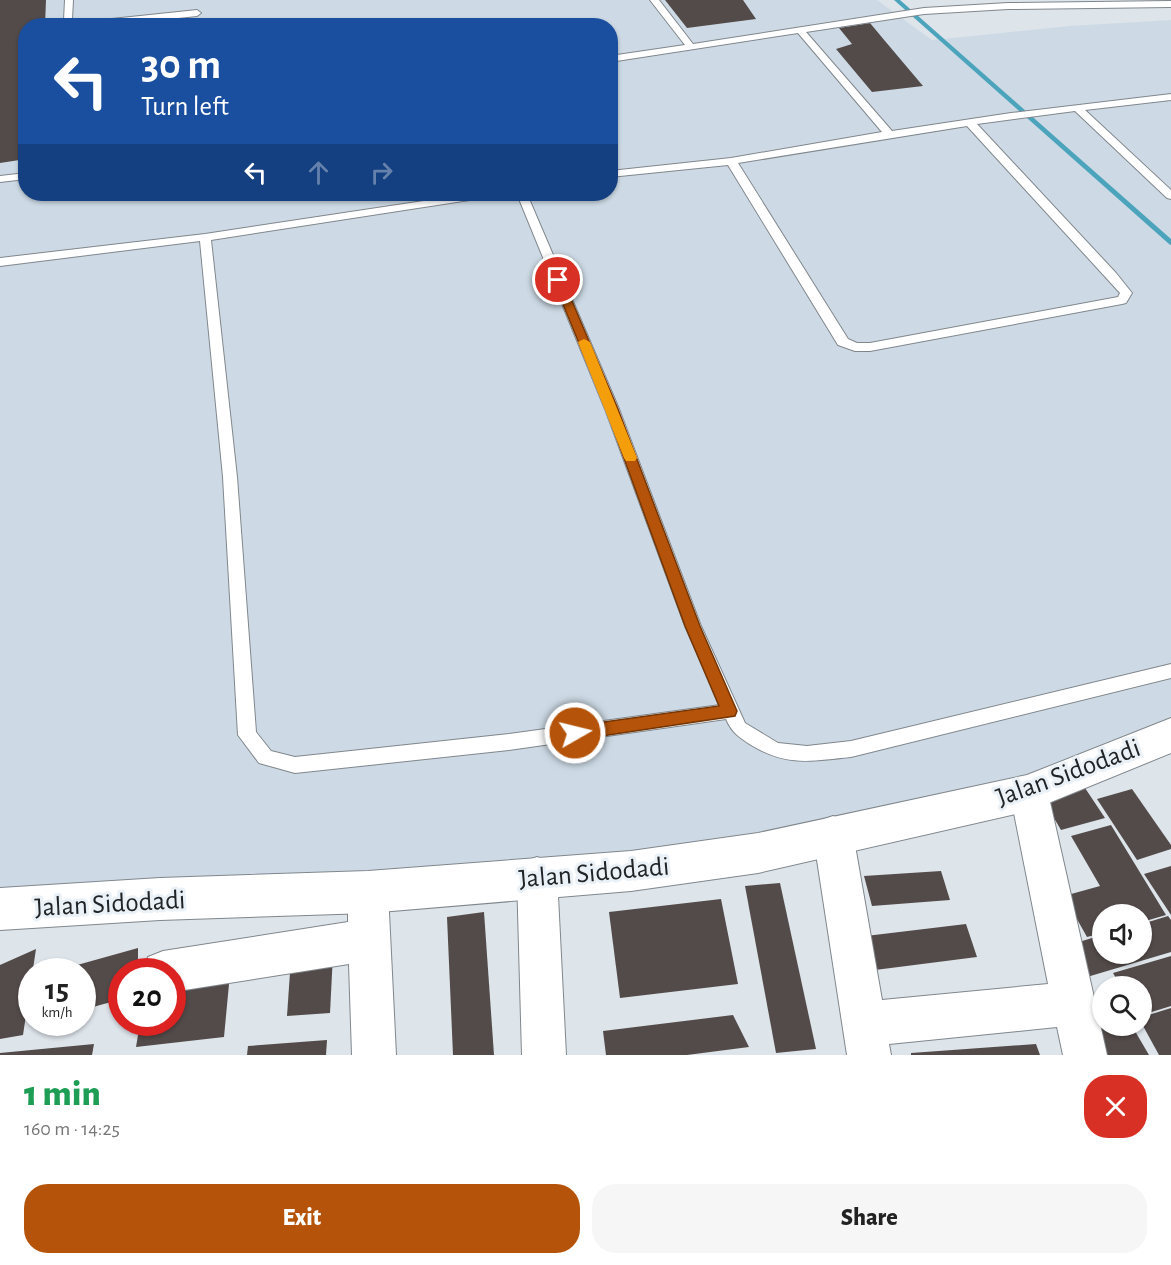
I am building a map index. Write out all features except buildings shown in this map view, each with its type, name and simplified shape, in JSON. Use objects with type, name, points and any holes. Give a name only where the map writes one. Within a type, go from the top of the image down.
[{"type":"street","name":"Jalan Sidodadi","points":[[0,909],[160,899],[368,892],[537,876],[631,871],[758,853],[833,834],[1029,793],[1171,735]]},
{"type":"street","points":[[1029,793],[1084,1055]]},
{"type":"street","points":[[833,834],[867,1040],[1074,1003]]},
{"type":"street","points":[[537,876],[544,1055]]},
{"type":"street","points":[[368,892],[374,1055]]},
{"type":"street","points":[[186,968],[371,940]]},
{"type":"lane","points":[[68,18],[69,0]]},
{"type":"lane","points":[[654,0],[691,47]]},
{"type":"lane","points":[[618,58],[924,11],[1008,6],[1171,4]]},
{"type":"lane","points":[[150,18],[197,13]]},
{"type":"lane","points":[[801,31],[889,134]]},
{"type":"lane","points":[[618,173],[730,161],[969,122],[1171,97]]},
{"type":"lane","points":[[1077,108],[1171,196]]},
{"type":"lane","points":[[730,161],[843,342],[855,347],[870,347],[1122,300],[1126,293],[1112,276],[969,122]]},
{"type":"lane","points":[[1152,178],[1171,176]]},
{"type":"lane","points":[[0,179],[18,177]]},
{"type":"lane","points":[[0,262],[205,237],[443,201]]},
{"type":"lane","points":[[525,201],[612,409],[693,626],[729,711],[739,728],[775,750],[807,754],[851,749],[1171,671]]},
{"type":"lane","points":[[205,237],[230,477],[247,735],[265,756],[295,765],[509,742],[729,711]]},
{"type":"shaded area","points":[[0,0],[877,0],[932,40],[1069,26],[1171,20],[1171,739],[969,805],[688,858],[0,899]]},
{"type":"waterway","points":[[897,0],[1171,243]]},
{"type":"slow traffic","points":[[584,342],[630,458]]},
{"type":"route","points":[[558,280],[612,409],[693,626],[729,711],[575,733]]}]
